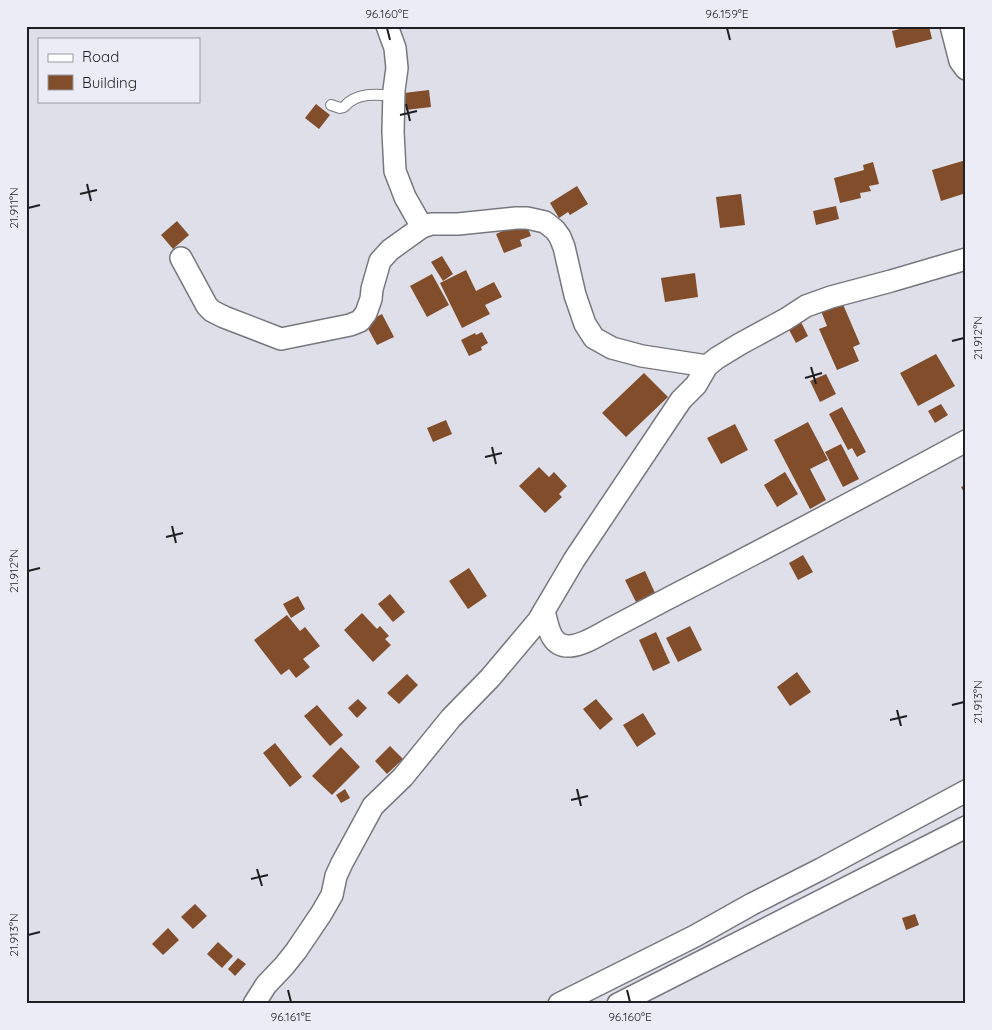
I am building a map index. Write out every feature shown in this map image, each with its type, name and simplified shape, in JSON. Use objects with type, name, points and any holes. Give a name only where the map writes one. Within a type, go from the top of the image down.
[{"type":"street","points":[[387,26],[395,48],[397,68],[393,132],[395,171],[404,196],[422,227]]},
{"type":"street","points":[[951,26],[960,61],[966,69]]},
{"type":"street","points":[[181,258],[207,306],[212,311],[281,339],[350,325],[360,321],[366,313],[371,299],[380,260],[390,250],[422,227],[431,224],[458,224],[527,218],[545,222],[560,237],[575,295],[585,324],[594,338],[612,348],[642,356],[707,366]]},
{"type":"street","points":[[254,1004],[266,985],[296,951],[321,914],[332,895],[336,876],[342,862],[374,806],[403,777],[451,718],[490,678],[538,620],[574,560],[681,400],[696,385],[707,366],[740,344],[806,306],[831,296],[966,259]]},
{"type":"street","points":[[544,611],[550,635],[554,642],[570,646],[578,644],[604,633],[966,441]]},
{"type":"street","points":[[559,1004],[695,936],[966,791]]},
{"type":"street","points":[[618,1004],[966,827]]},
{"type":"lane","points":[[331,105],[340,108],[344,107],[349,101],[360,96],[394,96]]},
{"type":"building","points":[[911,26],[929,26],[932,39],[896,48],[892,31]]},
{"type":"building","points":[[429,90],[431,107],[406,110],[404,93]]},
{"type":"building","points":[[316,104],[330,115],[319,129],[305,118]]},
{"type":"building","points":[[966,160],[966,193],[941,201],[932,170]]},
{"type":"building","points":[[873,162],[879,184],[869,186],[871,191],[860,193],[861,198],[840,203],[834,178],[864,170],[863,165]]},
{"type":"building","points":[[577,186],[588,204],[570,215],[568,212],[559,218],[550,203]]},
{"type":"building","points":[[741,194],[745,225],[720,228],[716,197]]},
{"type":"building","points":[[836,206],[839,219],[816,225],[813,211]]},
{"type":"building","points":[[177,221],[189,235],[173,249],[161,235]]},
{"type":"building","points":[[525,221],[531,236],[520,240],[522,246],[504,253],[496,234]]},
{"type":"building","points":[[442,256],[453,274],[443,281],[431,262]]},
{"type":"building","points":[[466,270],[476,291],[494,282],[502,297],[485,305],[490,314],[462,328],[440,283]]},
{"type":"building","points":[[695,273],[698,297],[665,302],[661,278]]},
{"type":"building","points":[[432,274],[449,305],[427,317],[410,286]]},
{"type":"building","points":[[842,302],[860,344],[853,347],[859,361],[837,370],[819,329],[827,326],[821,311]]},
{"type":"building","points":[[382,314],[394,337],[377,345],[365,323]]},
{"type":"building","points":[[801,322],[808,336],[796,343],[788,328]]},
{"type":"building","points":[[482,332],[488,343],[481,347],[482,350],[469,356],[461,340],[475,333],[476,335]]},
{"type":"building","points":[[936,354],[955,386],[918,406],[900,373]]},
{"type":"building","points":[[644,373],[668,397],[626,437],[602,413]]},
{"type":"building","points":[[826,374],[836,394],[820,402],[810,381]]},
{"type":"building","points":[[941,404],[948,415],[935,423],[928,411]]},
{"type":"building","points":[[842,407],[866,452],[857,457],[852,448],[848,450],[829,414]]},
{"type":"building","points":[[446,420],[452,434],[433,442],[427,428]]},
{"type":"building","points":[[808,422],[828,460],[810,469],[826,500],[810,509],[774,440]]},
{"type":"building","points":[[735,424],[748,450],[721,464],[707,438]]},
{"type":"building","points":[[841,444],[859,479],[843,487],[825,452]]},
{"type":"building","points":[[539,467],[549,477],[554,472],[567,486],[559,494],[562,497],[545,513],[519,486]]},
{"type":"building","points":[[785,472],[798,494],[777,507],[764,485]]},
{"type":"building","points":[[966,485],[966,496],[961,487]]},
{"type":"building","points":[[803,555],[813,572],[798,580],[789,563]]},
{"type":"building","points":[[469,568],[487,596],[468,609],[449,581]]},
{"type":"building","points":[[645,571],[655,593],[636,602],[625,580]]},
{"type":"building","points":[[390,594],[405,612],[393,622],[378,604]]},
{"type":"building","points":[[298,596],[305,609],[291,618],[283,604]]},
{"type":"building","points":[[362,613],[377,629],[380,626],[389,636],[385,639],[391,645],[373,662],[344,630]]},
{"type":"building","points":[[287,615],[300,631],[305,627],[320,646],[303,659],[310,667],[296,678],[289,669],[281,675],[254,640]]},
{"type":"building","points":[[690,626],[702,650],[678,662],[666,638]]},
{"type":"building","points":[[656,632],[670,663],[653,671],[639,640]]},
{"type":"building","points":[[797,672],[811,692],[790,706],[777,687]]},
{"type":"building","points":[[407,674],[418,685],[399,704],[387,693]]},
{"type":"building","points":[[358,699],[367,708],[357,718],[348,708]]},
{"type":"building","points":[[596,699],[613,719],[600,730],[583,709]]},
{"type":"building","points":[[317,705],[343,735],[330,746],[304,716]]},
{"type":"building","points":[[643,713],[656,734],[637,747],[623,725]]},
{"type":"building","points":[[275,743],[302,777],[290,787],[263,753]]},
{"type":"building","points":[[390,746],[403,759],[387,774],[375,761]]},
{"type":"building","points":[[341,747],[360,767],[332,795],[312,776]]},
{"type":"building","points":[[345,789],[350,798],[341,803],[336,795]]},
{"type":"building","points":[[195,904],[207,916],[193,929],[181,917]]},
{"type":"building","points":[[915,914],[919,925],[906,930],[902,918]]},
{"type":"building","points":[[168,928],[179,940],[163,955],[152,944]]},
{"type":"building","points":[[218,942],[233,956],[222,968],[207,954]]},
{"type":"building","points":[[238,958],[246,964],[235,976],[228,969]]}]
